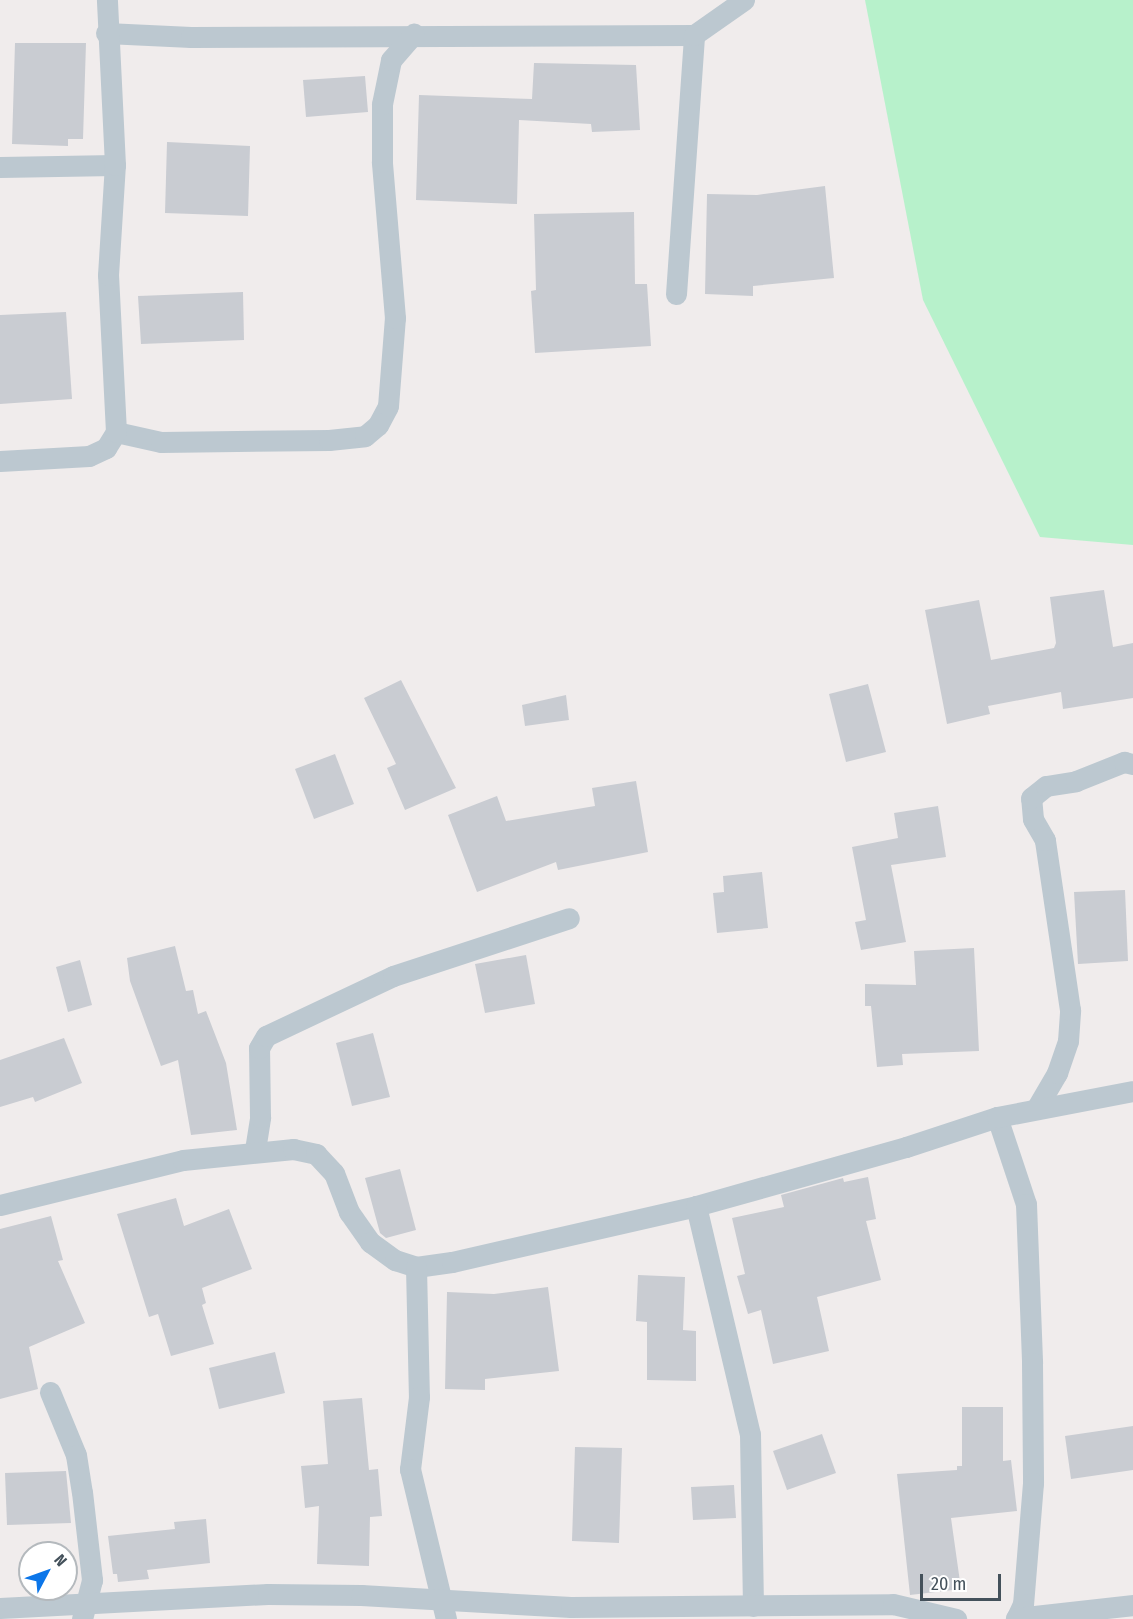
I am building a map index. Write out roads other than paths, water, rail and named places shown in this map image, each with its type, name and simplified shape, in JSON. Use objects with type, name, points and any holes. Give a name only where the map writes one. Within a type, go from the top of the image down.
[{"type":"street","points":[[0,461],[89,456],[106,448],[116,432],[118,411],[108,275],[115,165],[106,33],[107,0]]},
{"type":"street","points":[[106,33],[191,37],[414,34],[694,35],[744,0]]},
{"type":"street","points":[[116,432],[161,442],[329,440],[365,436],[378,425],[388,406],[395,318],[382,162],[382,105],[391,60],[414,34]]},
{"type":"street","points":[[676,294],[694,35]]},
{"type":"street","points":[[0,167],[115,165]]},
{"type":"street","points":[[1036,1109],[1057,1073],[1068,1041],[1070,1010],[1045,840],[1033,819],[1031,798],[1046,786],[1076,781],[1124,762],[1133,764]]},
{"type":"street","points":[[255,1150],[260,1117],[259,1048],[266,1036],[393,976],[569,918]]},
{"type":"street","points":[[0,1205],[183,1160],[255,1150],[293,1149],[316,1154],[334,1173],[349,1212],[369,1242],[395,1260],[416,1267],[475,1257],[696,1206],[906,1147],[997,1117],[1133,1091]]},
{"type":"street","points":[[997,1117],[1026,1204],[1032,1363],[1033,1483],[1023,1604],[1016,1619]]},
{"type":"street","points":[[696,1206],[750,1434],[753,1606]]},
{"type":"street","points":[[416,1267],[419,1397],[410,1469],[445,1610]]},
{"type":"street","points":[[50,1392],[76,1455],[82,1492],[92,1580],[83,1610]]},
{"type":"street","points":[[0,1608],[83,1610],[268,1594],[361,1595],[445,1610],[893,1604],[956,1619]]},
{"type":"street","points":[[1016,1619],[1133,1605]]}]
